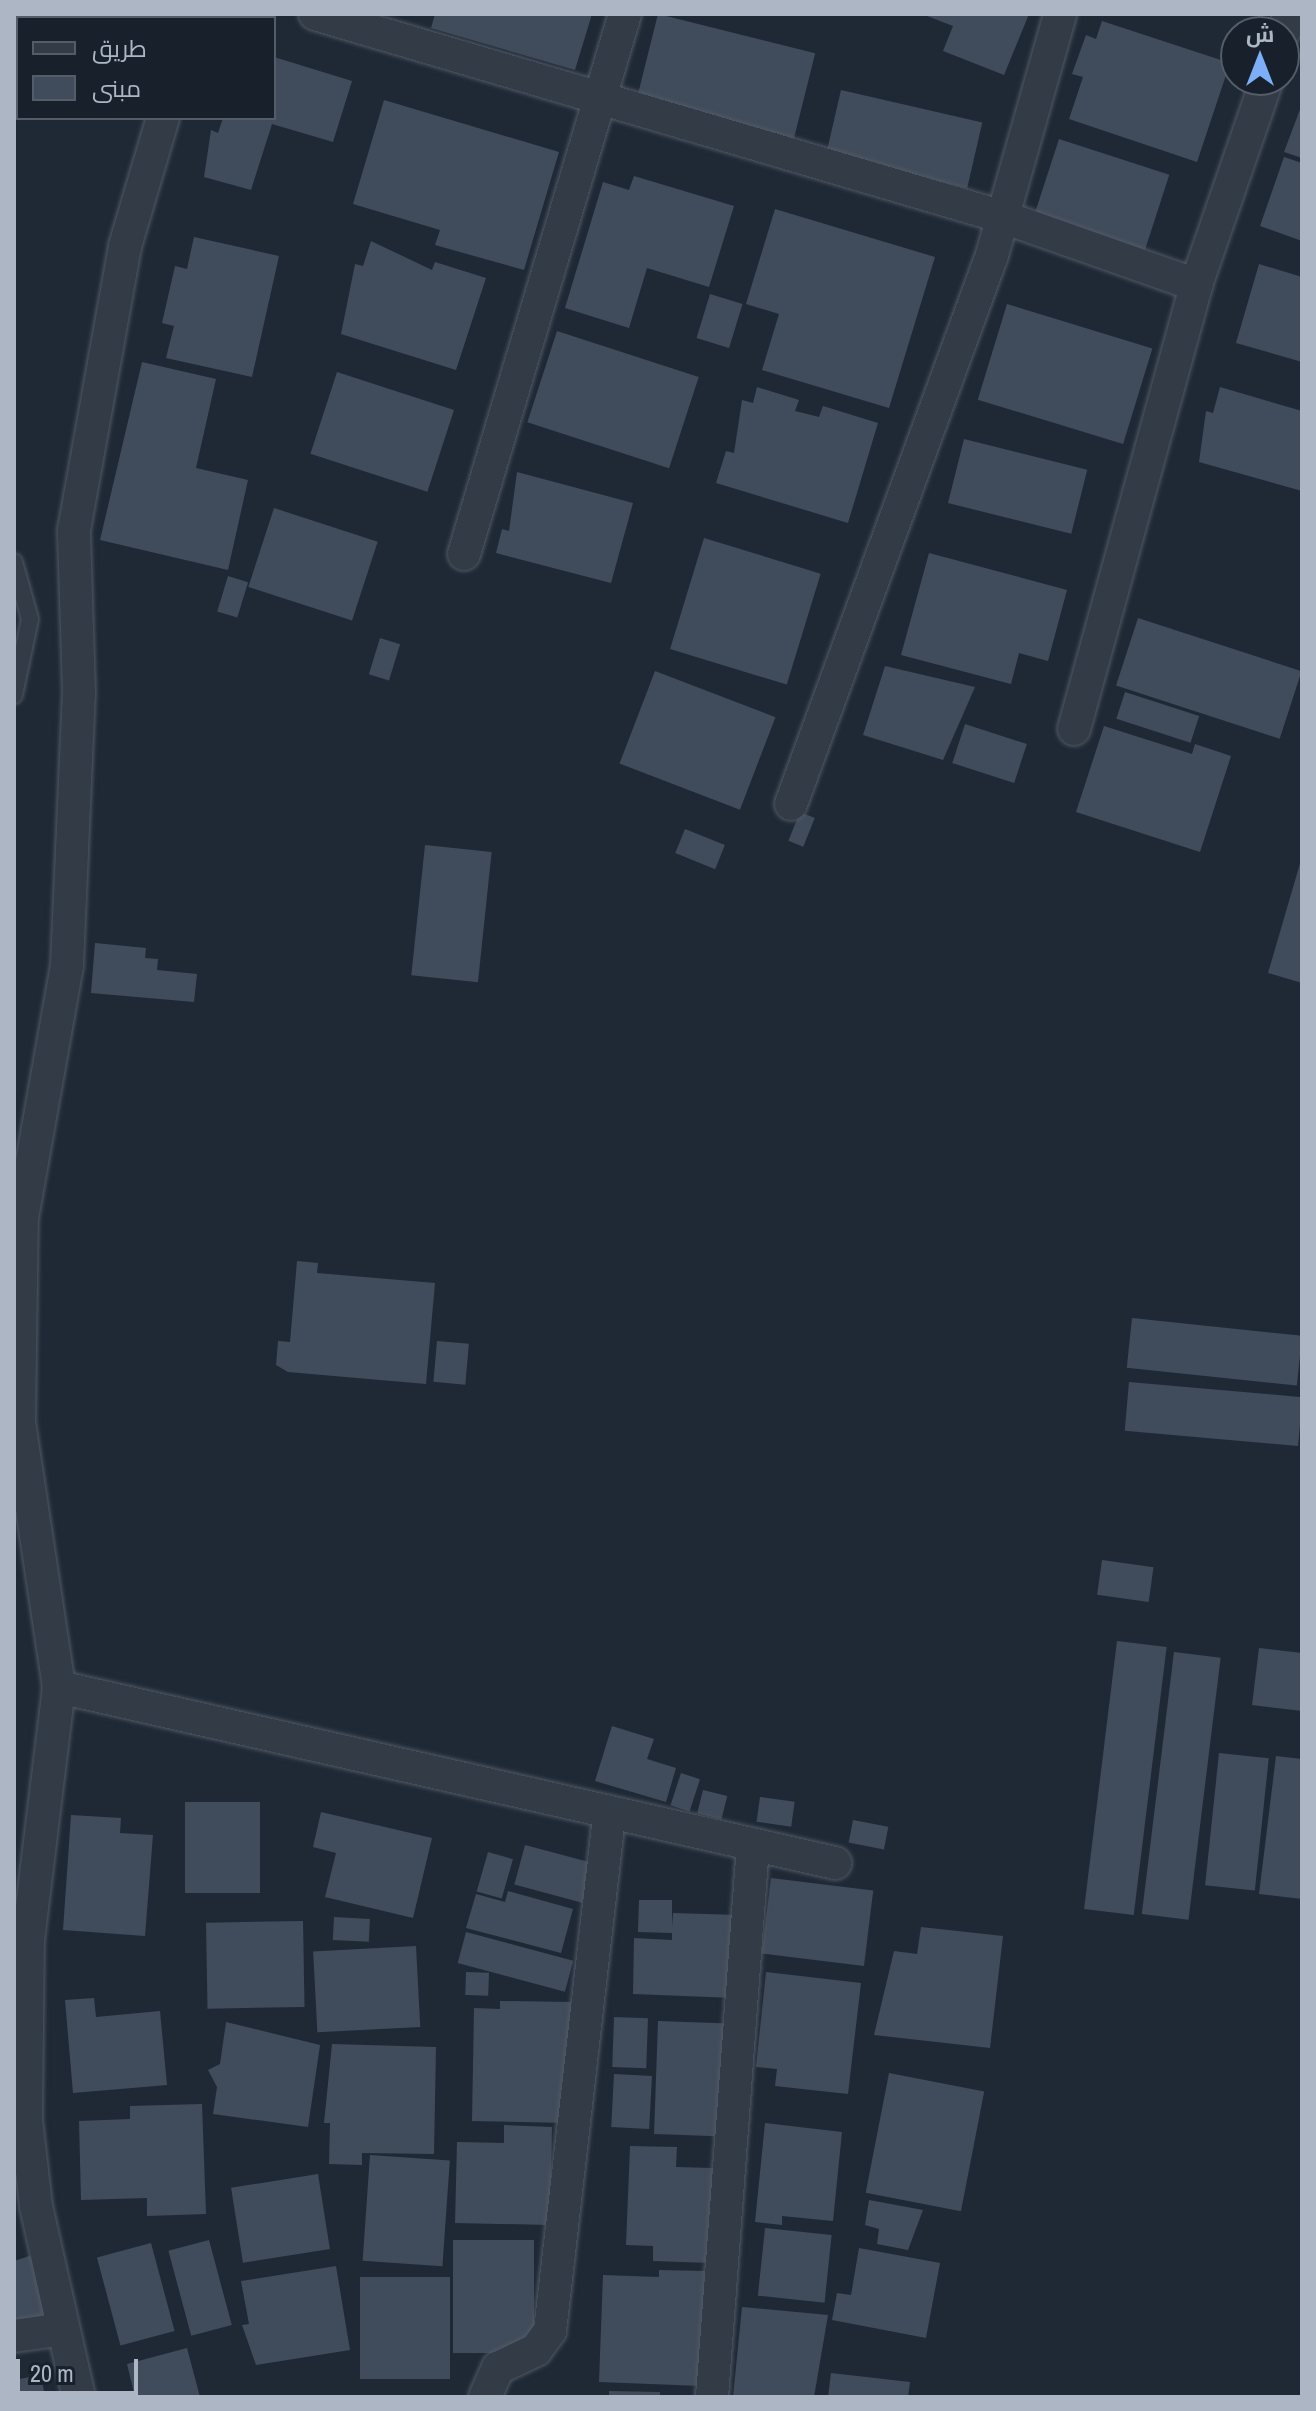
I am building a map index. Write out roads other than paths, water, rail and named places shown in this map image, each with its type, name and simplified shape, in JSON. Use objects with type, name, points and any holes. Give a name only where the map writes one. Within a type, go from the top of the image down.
[{"type":"street","points":[[315,14],[601,102],[1003,217],[1196,285]]},
{"type":"street","points":[[464,554],[625,14]]},
{"type":"street","points":[[791,804],[1003,217],[1060,14]]},
{"type":"street","points":[[1074,729],[1196,285],[1261,96]]},
{"type":"street","points":[[79,2397],[63,2329],[26,2119],[28,1940],[59,1687],[19,1422],[22,1218],[67,965],[79,693],[74,530],[125,246],[162,120]]},
{"type":"street","points":[[59,1687],[609,1817],[835,1863]]},
{"type":"street","points":[[485,2397],[498,2368],[536,2350],[550,2331],[609,1817]]},
{"type":"street","points":[[712,2397],[753,1845]]},
{"type":"street","points":[[14,2336],[63,2329]]},
{"type":"lane","points":[[14,562],[30,619],[14,695]]}]
